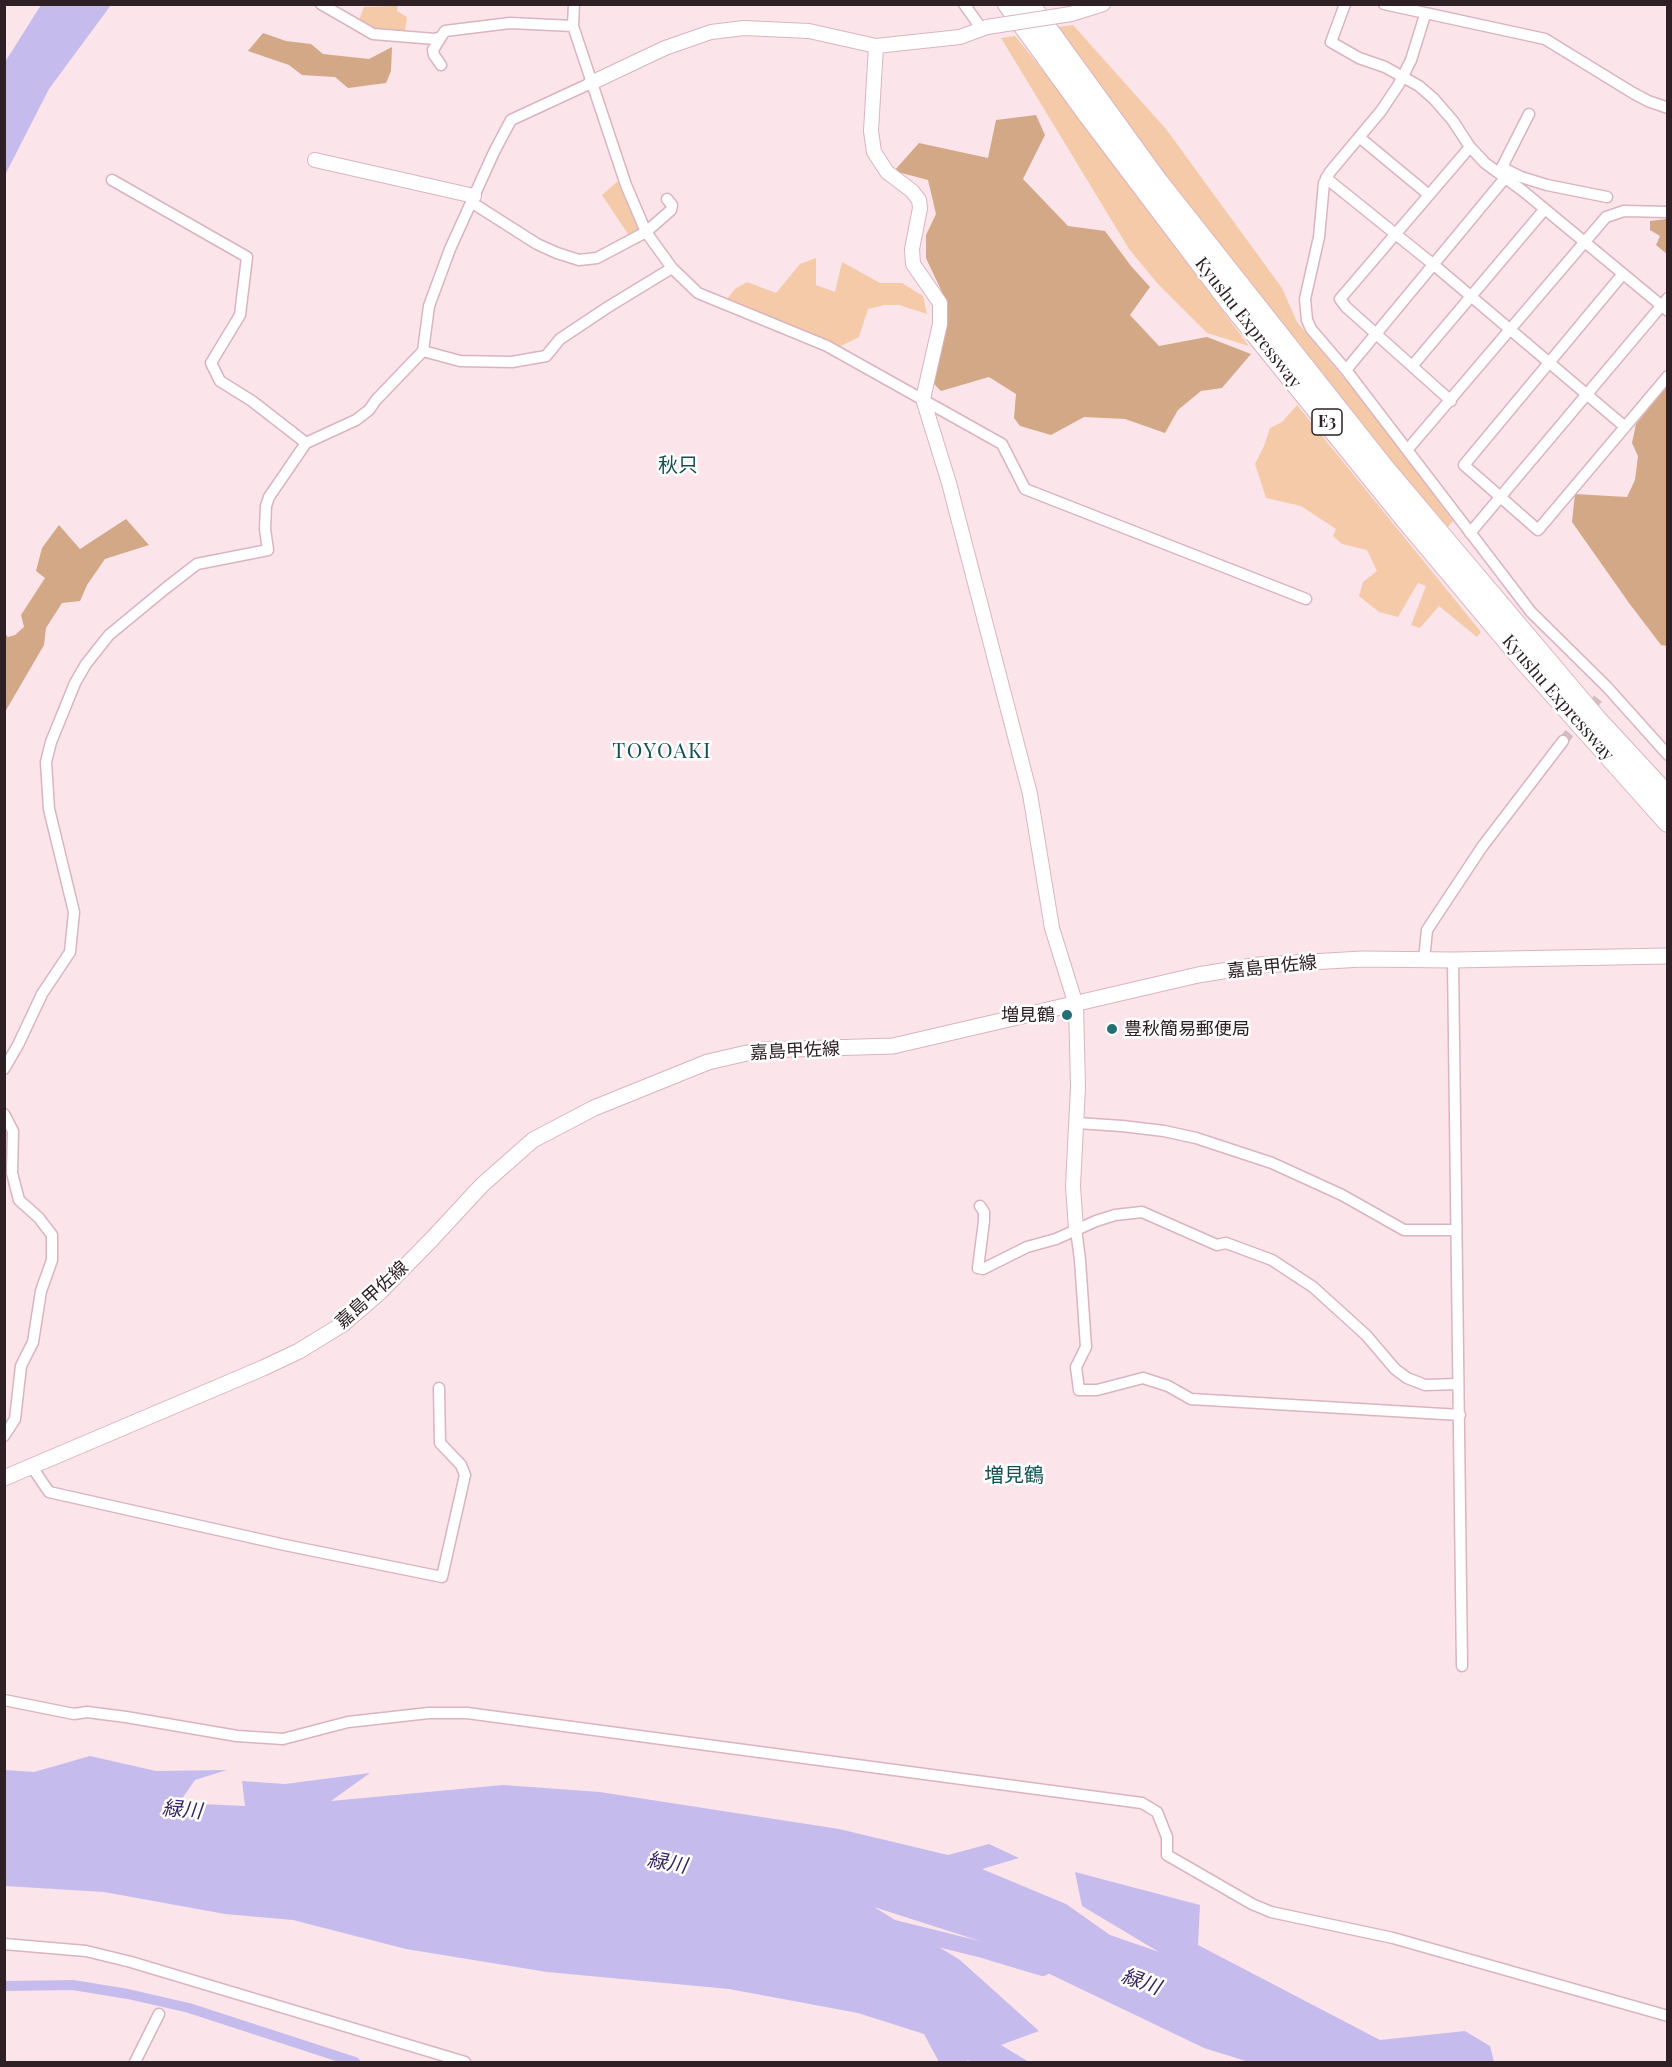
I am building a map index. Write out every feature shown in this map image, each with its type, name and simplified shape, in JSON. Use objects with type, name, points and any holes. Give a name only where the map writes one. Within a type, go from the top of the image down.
[{"type":"highway","name":"Kyushu Expressway","points":[[1008,4],[1230,302],[1515,650],[1668,822]]},
{"type":"highway","name":"Kyushu Expressway","points":[[1029,4],[1158,182],[1384,468],[1595,718],[1668,797]]},
{"type":"main road","name":"嘉島甲佐線","points":[[4,1478],[299,1351],[343,1324],[381,1291],[482,1185],[533,1140],[594,1108],[708,1062],[760,1050],[893,1046],[1198,975],[1259,965],[1362,960],[1668,956]]},
{"type":"street","points":[[321,4],[373,34],[435,39],[441,37]]},
{"type":"street","points":[[574,4],[573,26],[626,185],[646,232],[672,268],[698,293],[827,346],[1002,444],[1026,489],[1306,599]]},
{"type":"street","points":[[964,4],[984,27]]},
{"type":"street","points":[[4,1069],[42,994],[70,952],[74,912],[49,809],[46,762],[51,742],[75,683],[86,664],[109,635],[197,564],[268,550],[265,529],[266,506],[269,497],[306,443],[342,428],[369,410],[423,351],[429,306],[450,249],[511,120],[665,48],[711,32],[744,28],[809,31],[876,46],[960,37],[984,27],[1103,4]]},
{"type":"street","points":[[1345,4],[1331,42],[1419,86],[1453,121],[1470,147],[1485,164],[1502,173],[1622,275],[1665,305],[1470,533]]},
{"type":"street","points":[[1384,4],[1425,15],[1545,39],[1641,97],[1668,108]]},
{"type":"street","points":[[1425,15],[1411,60],[1402,77],[1381,111],[1326,178],[1319,237],[1305,299],[1305,315],[1311,329],[1408,449],[1531,612],[1668,756]]},
{"type":"street","points":[[441,65],[433,50],[445,31],[510,23],[573,26]]},
{"type":"street","points":[[876,46],[871,131],[874,152],[887,172],[912,190],[919,200],[920,208],[912,249],[913,264],[916,272],[939,303],[940,324],[923,399],[952,494],[1030,794],[1053,928],[1076,1005],[1078,1087],[1073,1186],[1086,1347],[1076,1367],[1079,1389],[1097,1390],[1143,1378],[1167,1386],[1191,1399],[1460,1415]]},
{"type":"street","points":[[1346,370],[1434,265],[1502,173],[1529,114]]},
{"type":"street","points":[[1359,137],[1429,195]]},
{"type":"street","points":[[1451,401],[1340,299],[1470,147]]},
{"type":"street","points":[[315,160],[473,199],[537,244],[579,260],[597,258],[646,232],[671,210],[672,205],[667,199]]},
{"type":"street","points":[[1502,173],[1607,197]]},
{"type":"street","points":[[1326,178],[1434,265],[1624,426]]},
{"type":"street","points":[[112,180],[248,257],[240,315],[211,363],[220,381],[252,401],[306,443]]},
{"type":"street","points":[[1413,365],[1472,298],[1544,210]]},
{"type":"street","points":[[1408,449],[1451,401],[1600,222],[1612,214],[1624,211],[1668,212]]},
{"type":"street","points":[[423,351],[460,361],[512,362],[546,356],[561,339],[672,268]]},
{"type":"street","points":[[1622,275],[1464,465],[1538,530],[1668,376]]},
{"type":"street","points":[[1424,960],[1427,930],[1482,848],[1563,741]]},
{"type":"street","points":[[1453,960],[1462,1666]]},
{"type":"street","points":[[4,1113],[13,1131],[12,1173],[19,1200],[39,1218],[52,1235],[52,1260],[41,1291],[33,1342],[21,1366],[15,1419],[4,1436]]},
{"type":"street","points":[[1077,1123],[1164,1131],[1196,1138],[1272,1163],[1342,1195],[1404,1230],[1456,1230]]},
{"type":"street","points":[[980,1206],[984,1212],[984,1221],[978,1268],[983,1269],[1026,1247],[1056,1239],[1115,1215],[1142,1212],[1217,1245],[1226,1243],[1272,1260],[1314,1287],[1366,1335],[1395,1370],[1407,1378],[1425,1385],[1458,1384]]},
{"type":"street","points":[[32,1467],[49,1492],[285,1545],[442,1577],[465,1475],[461,1465],[440,1443],[439,1388]]},
{"type":"street","points":[[4,1700],[74,1714],[87,1712],[237,1736],[284,1739],[348,1722],[429,1713],[467,1713],[1142,1803],[1157,1812],[1167,1837],[1167,1855],[1252,1904],[1271,1912],[1394,1938],[1668,2016]]},
{"type":"street","points":[[4,1944],[86,1951],[131,1962],[465,2062]]},
{"type":"street","points":[[135,2062],[159,2014]]},
{"type":"shaded area","points":[[398,5],[397,11],[407,17],[405,32],[372,29],[359,20],[364,7]]},
{"type":"shaded area","points":[[1073,25],[1166,129],[1282,288],[1297,322],[1402,448],[1441,502],[1440,504],[1453,521],[1448,527],[1369,435],[1173,187],[1057,27]]},
{"type":"shaded area","points":[[263,33],[286,41],[311,44],[323,54],[369,59],[392,47],[391,71],[386,83],[348,88],[335,77],[302,75],[289,65],[248,51]]},
{"type":"shaded area","points":[[1015,36],[1249,346],[1207,333],[1158,284],[1129,249],[1001,38]]},
{"type":"shaded area","points":[[1036,115],[1045,135],[1023,179],[1068,226],[1105,231],[1150,287],[1130,315],[1159,346],[1207,337],[1251,354],[1222,388],[1201,391],[1178,410],[1165,433],[1125,419],[1084,417],[1051,435],[1020,426],[1014,418],[1016,394],[989,377],[941,391],[933,383],[948,305],[926,258],[926,235],[936,214],[928,180],[894,171],[919,143],[988,158],[996,120]]},
{"type":"shaded area","points":[[618,181],[640,231],[630,237],[602,195]]},
{"type":"shaded area","points":[[1668,219],[1667,254],[1656,245],[1660,236],[1650,230],[1650,221]]},
{"type":"shaded area","points":[[816,258],[816,285],[835,292],[842,262],[880,283],[902,283],[923,296],[927,314],[899,305],[868,309],[859,337],[837,348],[727,299],[735,289],[747,282],[776,293],[800,264]]},
{"type":"shaded area","points":[[1667,386],[1667,646],[1661,645],[1572,522],[1575,494],[1627,497],[1635,480],[1638,456],[1632,443],[1636,424]]},
{"type":"shaded area","points":[[1297,405],[1481,632],[1477,637],[1439,606],[1420,628],[1411,625],[1426,586],[1418,583],[1398,617],[1379,612],[1359,596],[1363,582],[1377,571],[1367,550],[1342,544],[1333,536],[1336,529],[1301,506],[1266,498],[1255,464],[1270,428],[1282,422]]},
{"type":"shaded area","points":[[126,519],[149,545],[105,559],[87,585],[80,601],[62,603],[46,628],[44,645],[5,712],[5,634],[8,637],[15,635],[24,627],[21,615],[45,578],[36,571],[42,548],[59,525],[80,549]]},
{"type":"water","points":[[41,5],[111,5],[49,89],[5,175],[5,62]]},
{"type":"water","points":[[90,1756],[156,1771],[227,1770],[195,1780],[179,1803],[245,1806],[242,1781],[285,1784],[370,1773],[331,1801],[503,1785],[600,1792],[839,1829],[948,1855],[989,1844],[1019,1858],[982,1869],[1066,1904],[1110,1935],[1159,1952],[1082,1906],[1075,1872],[1200,1905],[1198,1945],[1380,2040],[1465,2031],[1490,2046],[1494,2062],[1249,2062],[1204,2048],[983,1942],[874,1907],[960,1960],[1039,2031],[1001,2045],[1029,2062],[967,2060],[967,2062],[939,2062],[924,2034],[858,2013],[729,1989],[547,1972],[406,1949],[293,1920],[225,1914],[104,1892],[5,1886],[5,1770],[34,1772]]},
{"type":"waterway","name":"緑川","points":[[894,1928],[983,1950],[1043,1968]]},
{"type":"waterway","points":[[4,1986],[73,1985],[128,1994],[189,2008],[355,2062]]},
{"type":"tunnel","points":[[1563,741],[1601,695]]},
{"type":"place","name":"増見鶴","points":[[1067,1015]]},
{"type":"place","name":"豊秋簡易郵便局","points":[[1112,1029]]},
{"type":"district","name":"秋只","points":[[678,466]]},
{"type":"district","name":"TOYOAKI","points":[[662,751]]},
{"type":"district","name":"増見鶴","points":[[1014,1476]]}]
